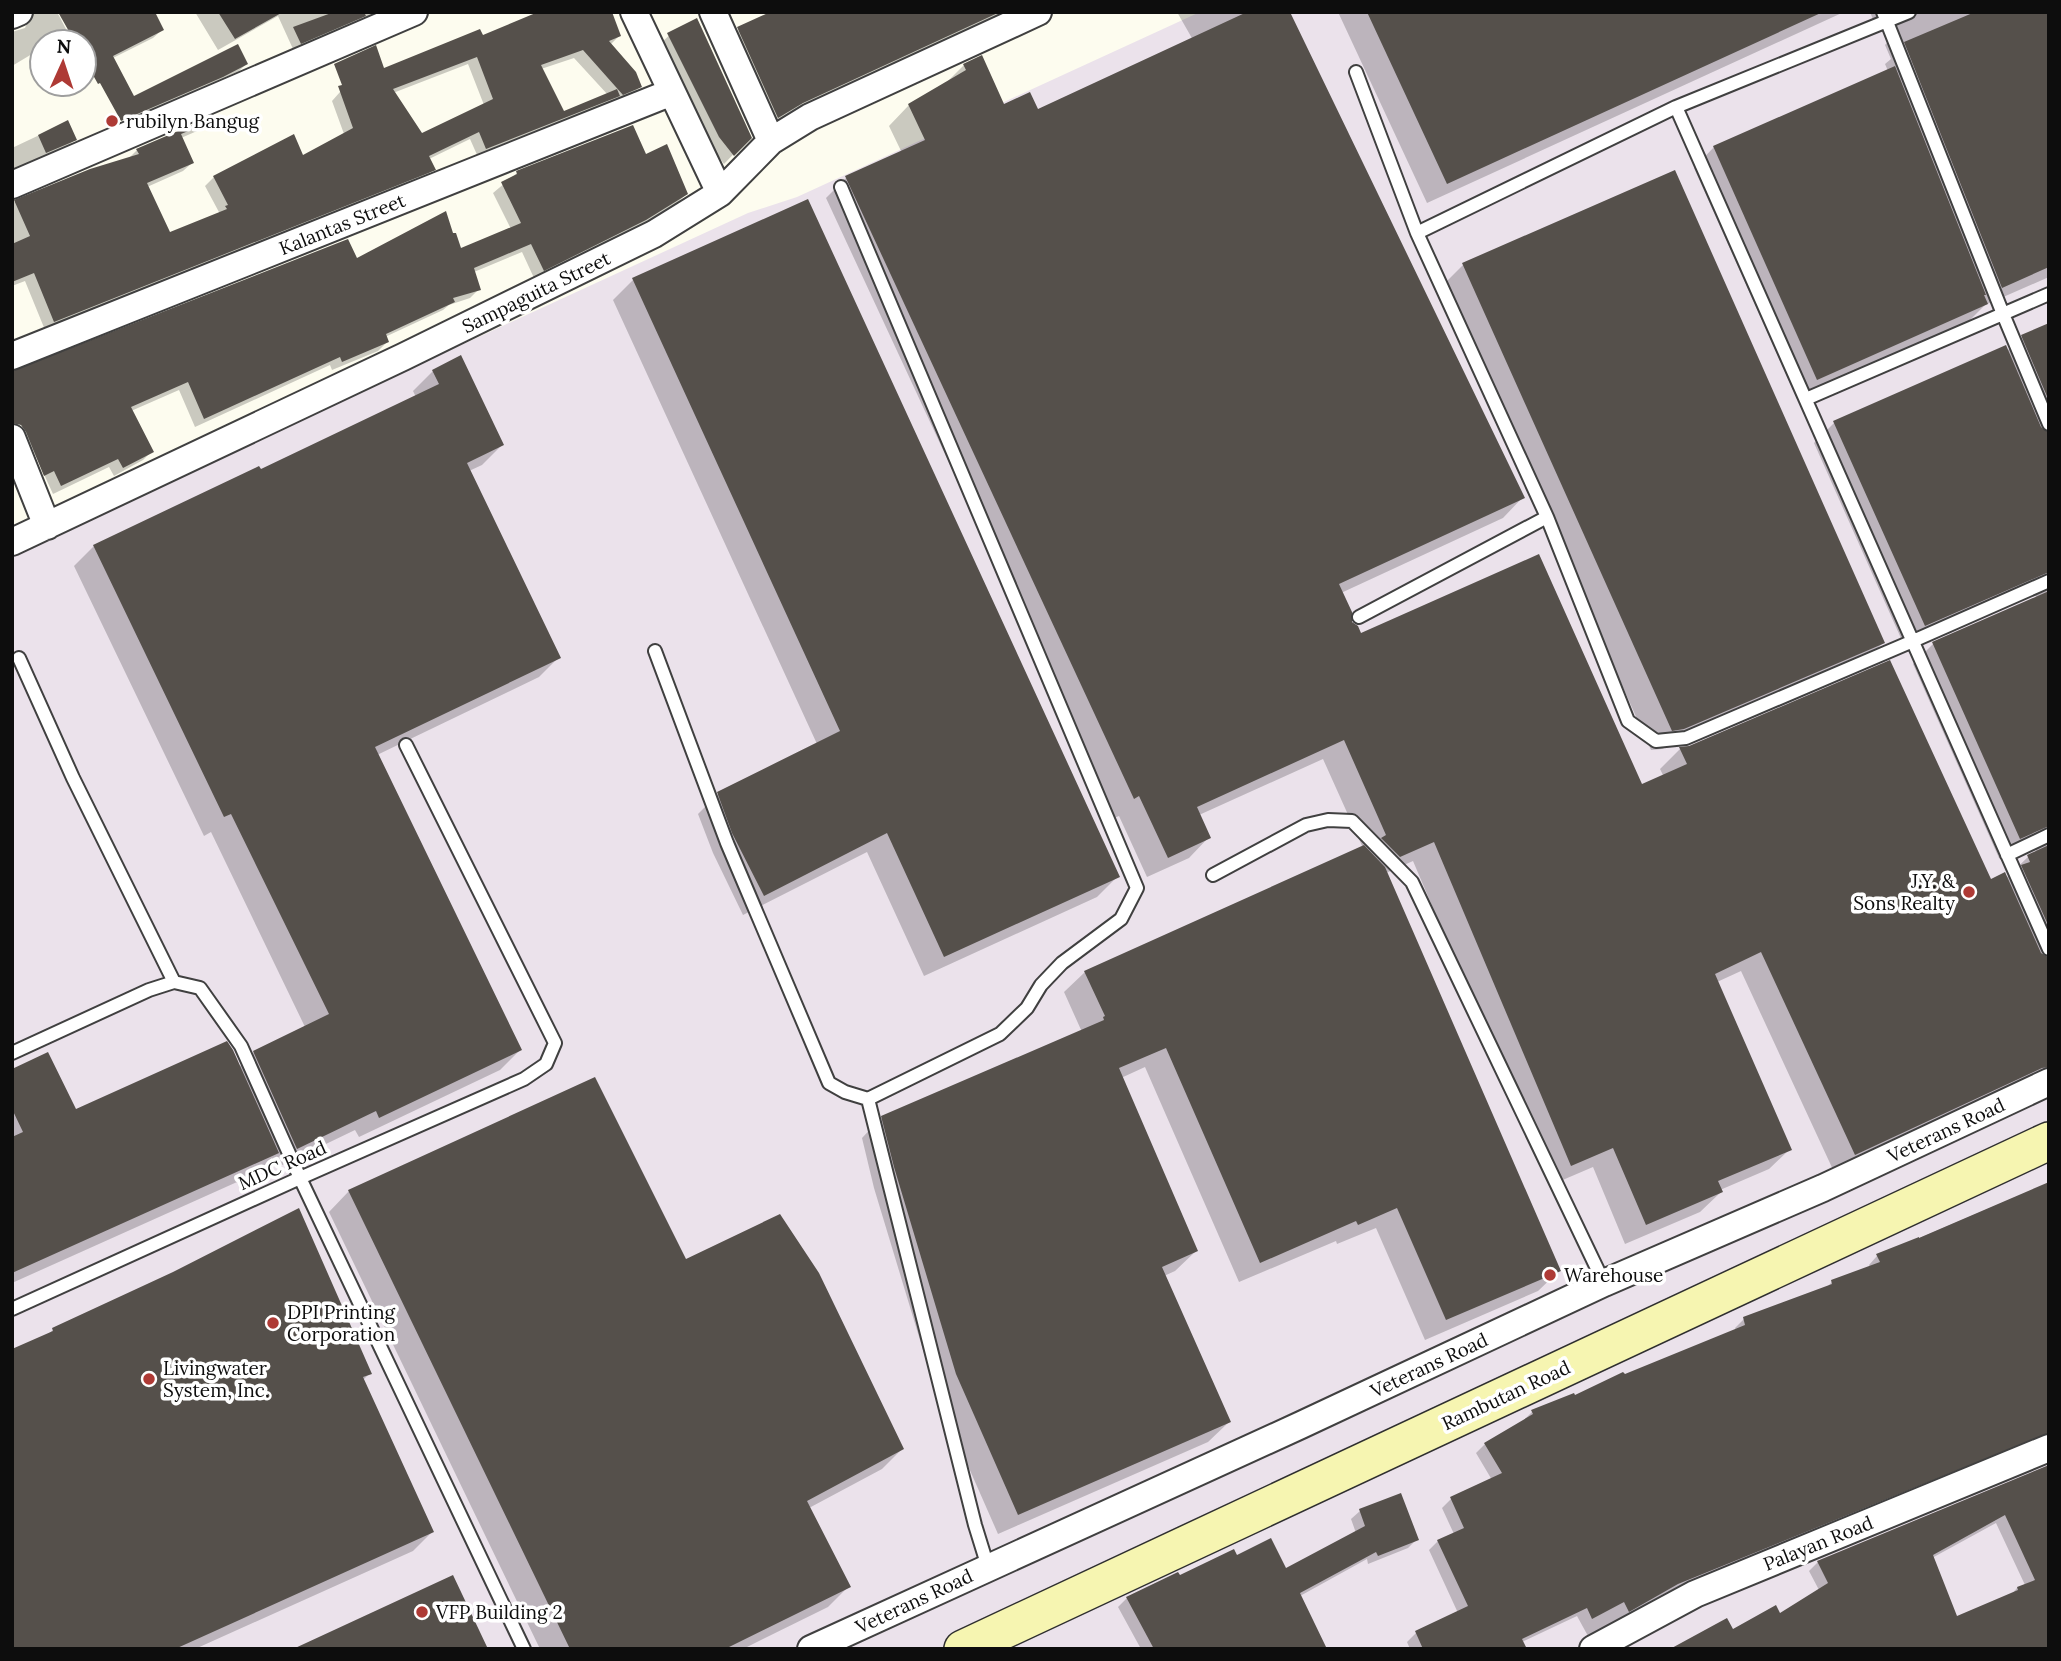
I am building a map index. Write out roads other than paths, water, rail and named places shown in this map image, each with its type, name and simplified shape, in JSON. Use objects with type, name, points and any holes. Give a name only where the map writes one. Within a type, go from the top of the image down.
[{"type":"street","points":[[12,15],[19,12]]},
{"type":"street","points":[[12,185],[414,12]]},
{"type":"street","points":[[634,12],[720,193]]},
{"type":"street","points":[[713,12],[771,141]]},
{"type":"street","name":"Sampaguita Street","points":[[12,542],[403,357],[654,234],[720,193],[771,141],[810,117],[1038,12]]},
{"type":"street","name":"Kalantas Street","points":[[12,356],[672,92]]},
{"type":"street","points":[[12,438],[47,526]]},
{"type":"street","name":"Veterans Road","points":[[811,1649],[1604,1283],[1823,1188],[2049,1082]]},
{"type":"street","name":"Rambutan Road","points":[[963,1649],[2049,1141]]},
{"type":"street","name":"Palayan Road","points":[[1593,1649],[1695,1594],[2049,1448]]},
{"type":"lane","points":[[1417,233],[1676,107],[1885,17],[1909,12]]},
{"type":"lane","points":[[1885,17],[2049,424]]},
{"type":"lane","points":[[1356,72],[1417,233],[1547,517],[1628,721],[1656,741],[1686,738],[2049,580]]},
{"type":"lane","points":[[1676,107],[2049,949]]},
{"type":"lane","points":[[655,651],[727,843],[829,1083],[867,1099],[1000,1034],[1027,1008],[1041,985],[1062,963],[1121,919],[1137,888],[841,187]]},
{"type":"lane","points":[[1806,399],[2049,294]]},
{"type":"lane","points":[[1359,617],[1547,517]]},
{"type":"lane","points":[[19,658],[73,778],[174,982]]},
{"type":"lane","name":"MDC Road","points":[[12,1309],[524,1079],[546,1064],[555,1043],[406,745]]},
{"type":"lane","points":[[1213,875],[1306,825],[1328,820],[1352,821],[1412,881],[1604,1283]]},
{"type":"lane","points":[[2007,855],[2049,835]]},
{"type":"lane","points":[[12,1053],[149,990],[174,982],[200,988],[241,1046],[300,1178],[524,1649]]},
{"type":"lane","points":[[867,1099],[988,1567]]},
{"type":"place","name":"rubilyn Bangug","points":[[112,121]]},
{"type":"place","name":"J.Y. & Sons Realty","points":[[1969,892]]},
{"type":"place","name":"Warehouse","points":[[1550,1275]]},
{"type":"place","name":"DPI Printing Corporation","points":[[273,1323]]},
{"type":"place","name":"Livingwater System, Inc.","points":[[149,1379]]},
{"type":"place","name":"VFP Building 2","points":[[422,1612]]}]
